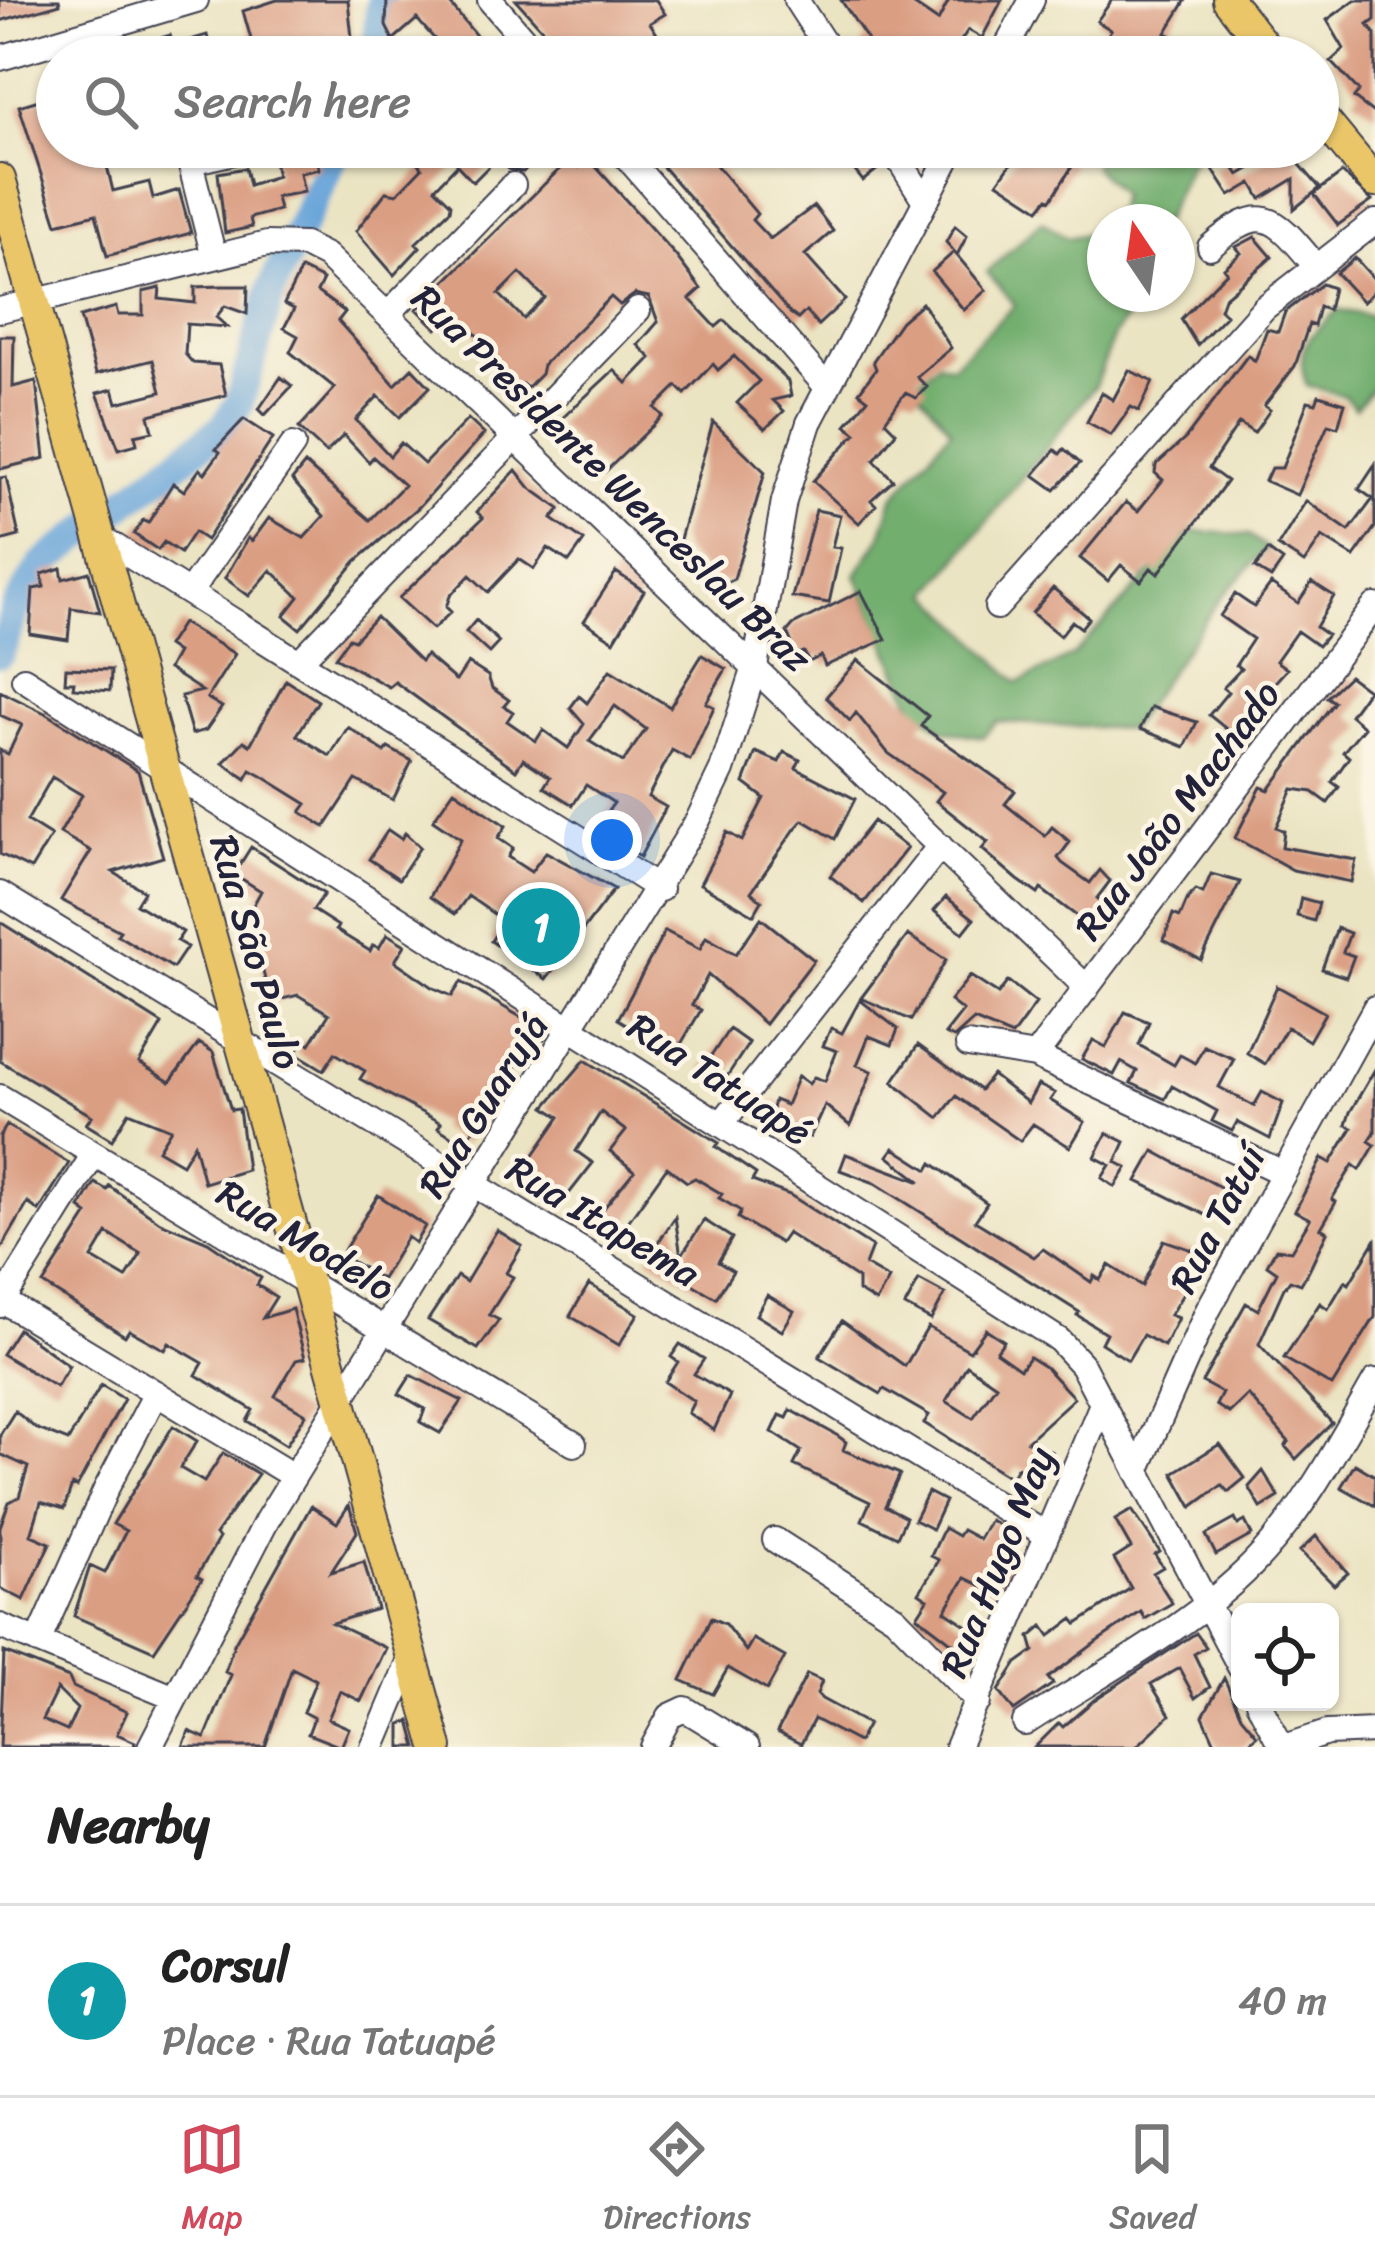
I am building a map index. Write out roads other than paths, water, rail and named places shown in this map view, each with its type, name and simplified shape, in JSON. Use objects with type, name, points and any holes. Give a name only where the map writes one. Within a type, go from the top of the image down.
[{"type":"main road","points":[[1228,0],[1257,36]]},
{"type":"main road","points":[[1339,133],[1370,165]]},
{"type":"main road","name":"Rua São Paulo","points":[[0,178],[437,1747]]},
{"type":"street","points":[[74,36],[196,0]]},
{"type":"street","points":[[490,0],[521,36]]},
{"type":"street","points":[[796,0],[819,36]]},
{"type":"street","points":[[1012,36],[1032,0]]},
{"type":"street","points":[[0,58],[36,47]]},
{"type":"street","points":[[192,168],[214,257]]},
{"type":"street","points":[[636,168],[826,386]]},
{"type":"street","points":[[904,168],[925,201]]},
{"type":"street","name":"Rua Guarujá","points":[[150,1747],[293,1476],[660,889],[722,770],[755,667],[793,464],[826,386],[942,168]]},
{"type":"street","points":[[389,313],[513,185]]},
{"type":"street","points":[[1210,247],[1243,221],[1263,218],[1280,223],[1314,264]]},
{"type":"street","points":[[998,607],[1237,337],[1314,264],[1375,222]]},
{"type":"street","name":"Rua Presidente Wenceslau Braz","points":[[0,310],[214,257],[297,244],[339,265],[1088,988]]},
{"type":"street","points":[[299,662],[638,310]]},
{"type":"street","points":[[189,593],[292,445]]},
{"type":"street","points":[[97,525],[189,593],[660,889]]},
{"type":"street","name":"Rua João Machado","points":[[1036,1056],[1375,606]]},
{"type":"street","name":"Rua Tatuapé","points":[[24,679],[1059,1340],[1082,1365],[1231,1650]]},
{"type":"street","points":[[722,1123],[940,846]]},
{"type":"street","name":"Rua Itapema","points":[[0,894],[1045,1534]]},
{"type":"street","name":"Rua Tatuí","points":[[1137,1471],[1208,1310],[1375,1008]]},
{"type":"street","points":[[968,1045],[1036,1056],[1283,1173]]},
{"type":"street","name":"Rua Modelo","points":[[0,1097],[574,1444]]},
{"type":"street","points":[[94,1154],[1,1301],[293,1476]]},
{"type":"street","points":[[1025,1723],[1207,1604],[1277,1534],[1375,1382]]},
{"type":"street","points":[[38,1642],[106,1489],[156,1393]]},
{"type":"street","name":"Rua Hugo May","points":[[957,1747],[1102,1404]]},
{"type":"street","points":[[775,1540],[895,1617],[978,1702]]},
{"type":"street","points":[[0,1626],[175,1698]]},
{"type":"street","points":[[373,1747],[412,1655]]},
{"type":"street","points":[[652,1747],[670,1716],[686,1709],[747,1747]]},
{"type":"street","points":[[1263,1711],[1283,1747],[1327,1733],[1375,1731]]},
{"type":"waterway","points":[[377,36],[381,0]]},
{"type":"waterway","points":[[0,653],[15,609],[43,564],[224,427],[239,404],[272,288],[328,168]]},
{"type":"place","name":"Corsul","points":[[541,927]]}]
